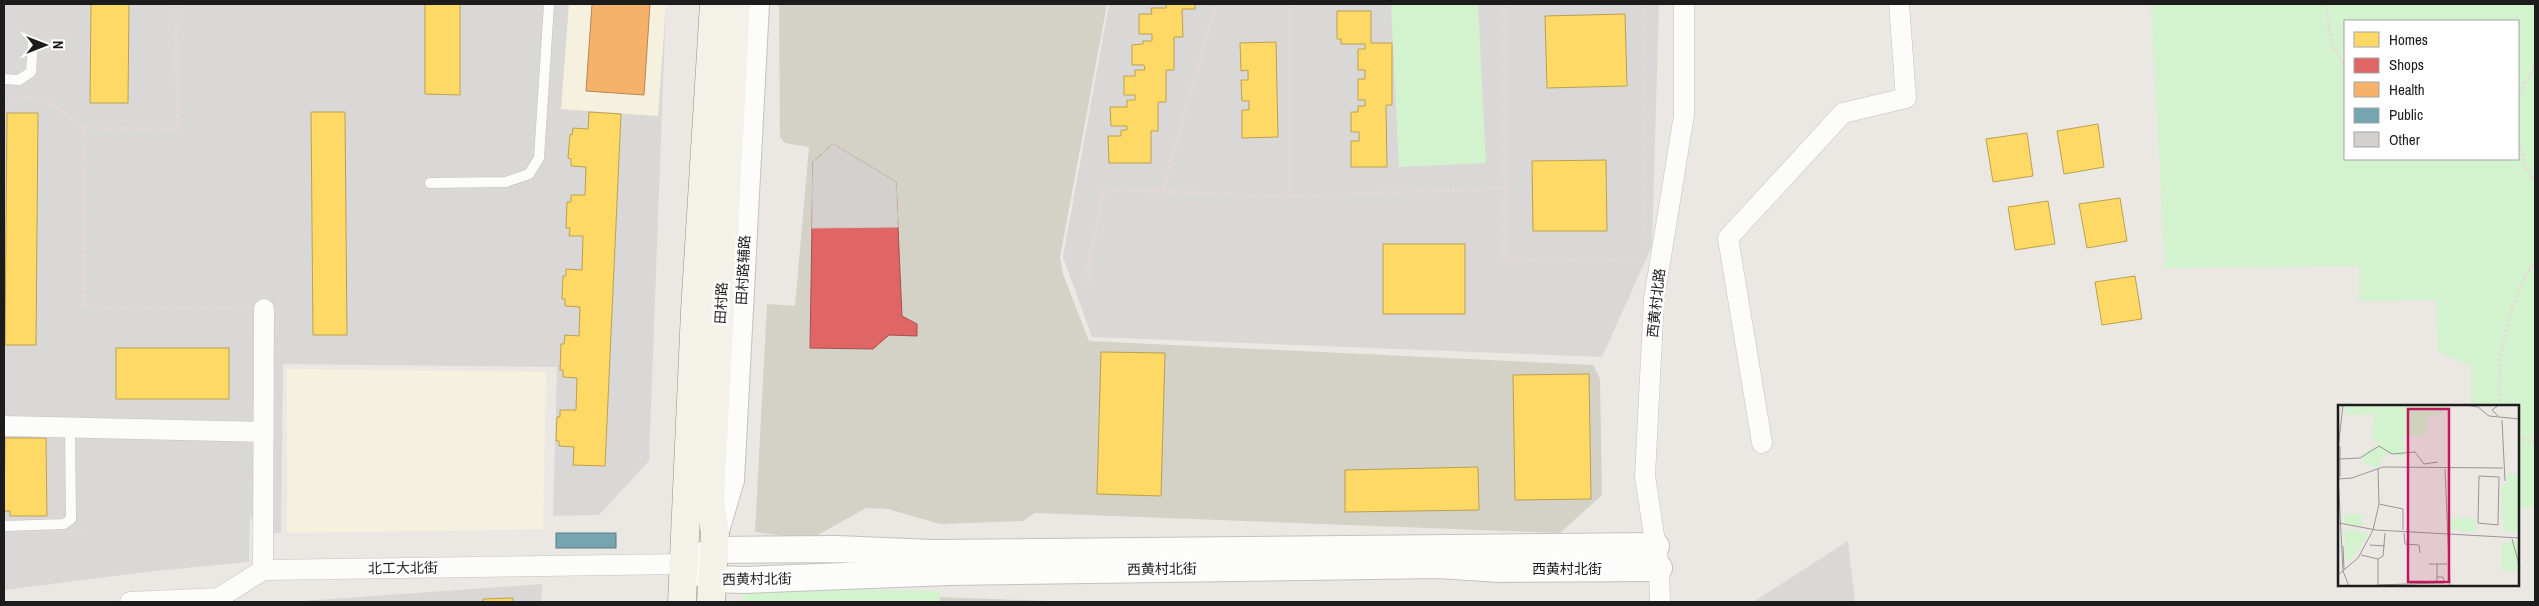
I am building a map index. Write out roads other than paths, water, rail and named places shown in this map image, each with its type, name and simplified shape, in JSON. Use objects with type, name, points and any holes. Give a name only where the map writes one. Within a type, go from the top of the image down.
[{"type":"main road","name":"田村路","points":[[682,602],[695,311],[714,4]]},
{"type":"main road","name":"田村路","points":[[711,591],[714,542],[710,500],[736,4]]},
{"type":"street","name":"田村路辅路","points":[[714,542],[731,480],[756,4]]},
{"type":"street","name":"西黄村北路","points":[[1660,602],[1657,557],[1645,476],[1654,299],[1684,115],[1684,4]]},
{"type":"street","points":[[1762,443],[1728,238],[1843,113],[1906,98],[1899,4]]},
{"type":"street","points":[[130,602],[219,598],[263,570],[264,309]]},
{"type":"street","points":[[4,426],[263,432]]},
{"type":"street","name":"西黄村北街","points":[[714,542],[931,553],[1657,557],[1500,569],[1440,565],[948,572],[744,580],[711,591],[684,564],[714,542]]},
{"type":"street","name":"北工大北街","points":[[263,570],[684,564]]},
{"type":"lane","points":[[430,183],[506,182],[529,174],[539,158],[549,4]]},
{"type":"lane","points":[[4,79],[19,80],[31,72],[33,42]]},
{"type":"lane","points":[[4,526],[64,524],[71,518],[70,428]]}]
